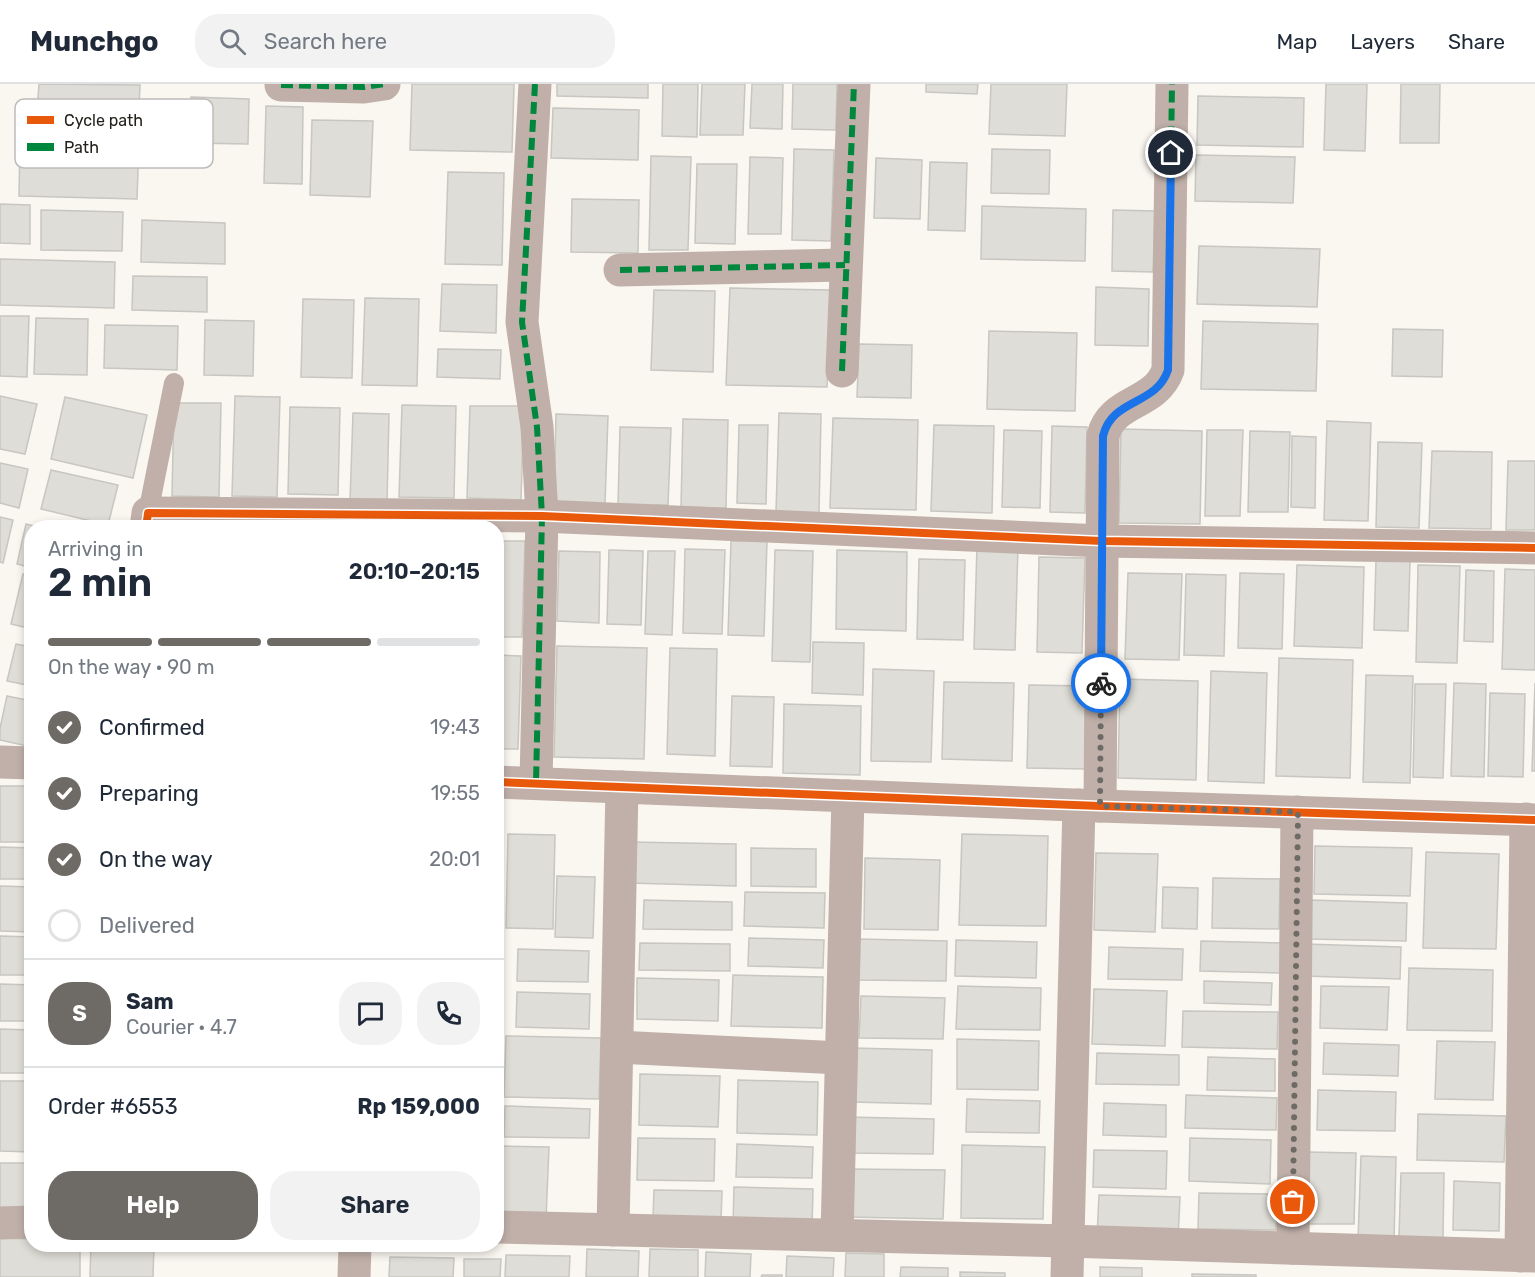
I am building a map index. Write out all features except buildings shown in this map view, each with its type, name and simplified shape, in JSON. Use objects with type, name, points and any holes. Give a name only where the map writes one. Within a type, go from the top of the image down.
[{"type":"street","points":[[281,85],[364,87],[384,84]]},
{"type":"street","points":[[535,84],[522,322],[537,427],[543,516],[536,783]]},
{"type":"street","points":[[843,371],[845,265],[854,84]]},
{"type":"street","points":[[1067,1277],[1102,541],[1103,436],[1110,418],[1156,390],[1165,379],[1168,370],[1172,84]]},
{"type":"street","points":[[620,270],[845,265]]},
{"type":"street","points":[[226,520],[543,516],[1102,541],[1535,548]]},
{"type":"street","points":[[0,762],[24,764]]},
{"type":"street","points":[[504,782],[1089,806],[1531,820],[1528,1256],[1355,1264],[1293,1248],[1067,1240],[504,1227]]},
{"type":"street","points":[[613,1230],[622,787]]},
{"type":"street","points":[[837,1235],[848,796]]},
{"type":"street","points":[[1293,1248],[1298,812]]},
{"type":"street","points":[[617,1047],[841,1058]]},
{"type":"street","points":[[0,1223],[24,1222]]},
{"type":"street","points":[[354,1277],[355,1252]]},
{"type":"lane","points":[[147,520],[174,383]]},
{"type":"marked path","points":[[281,85],[364,87],[384,84]]},
{"type":"marked path","points":[[535,84],[522,322],[537,427],[542,516],[536,783]]},
{"type":"marked path","points":[[842,371],[854,84]]},
{"type":"marked path","points":[[1102,541],[1103,436],[1115,415],[1154,390],[1162,382],[1168,370],[1172,84]]},
{"type":"marked path","points":[[620,270],[845,265]]},
{"type":"cycle path","points":[[147,520],[148,513],[542,516],[1102,541],[1535,548]]},
{"type":"cycle path","points":[[504,782],[1100,806],[1535,820]]},
{"type":"way so far","points":[[1101,683],[1100,806],[1298,812],[1293,1202]]},
{"type":"route","points":[[1101,683],[1103,436],[1110,418],[1156,390],[1165,379],[1168,370],[1171,153]]}]
